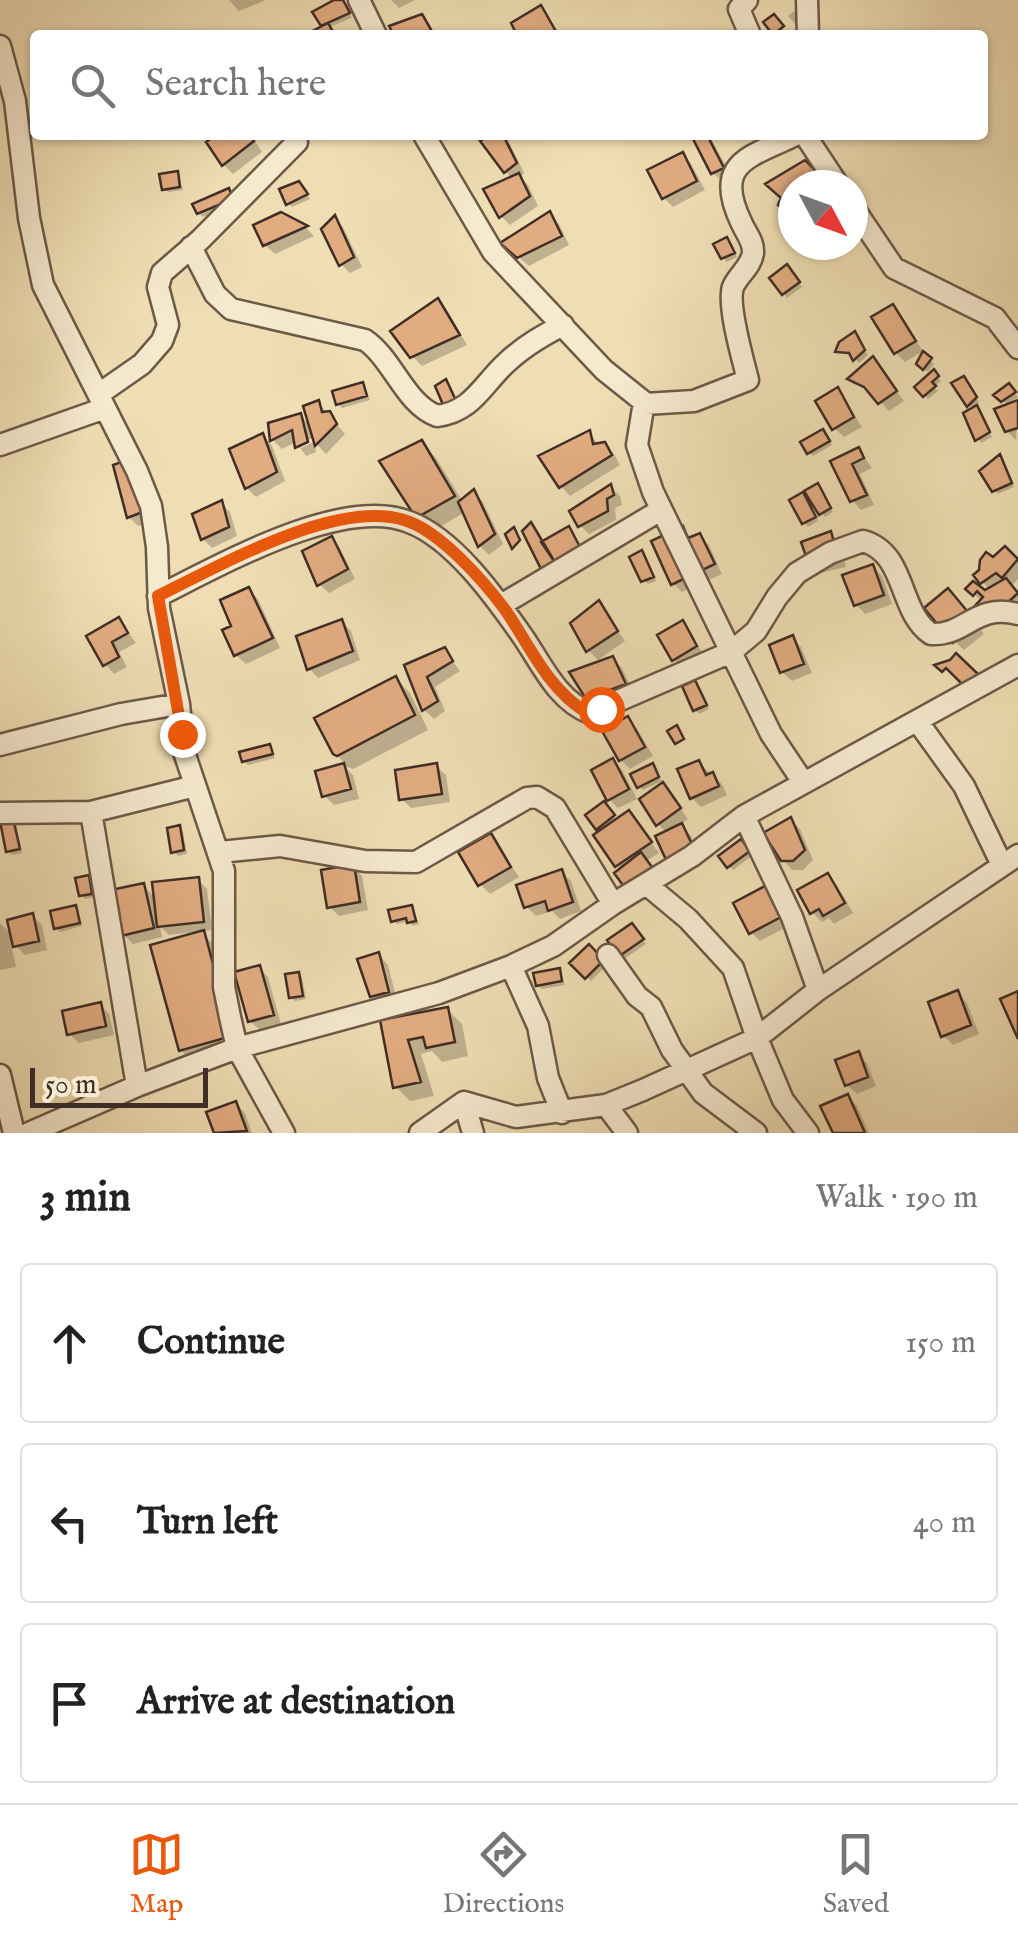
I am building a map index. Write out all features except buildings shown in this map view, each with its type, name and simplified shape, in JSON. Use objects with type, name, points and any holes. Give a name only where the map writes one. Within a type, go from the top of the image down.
[{"type":"street","points":[[358,0],[373,30]]},
{"type":"street","points":[[747,0],[739,9],[748,30]]},
{"type":"street","points":[[807,0],[808,30]]},
{"type":"street","points":[[0,46],[15,101],[38,268],[49,301],[151,506],[158,596],[184,752],[220,852],[225,887],[224,988],[238,1048],[284,1133]]},
{"type":"street","points":[[427,140],[493,252],[604,370],[645,404],[694,401],[748,380],[735,322],[733,288],[753,250],[735,206],[734,173],[748,155],[783,140]]},
{"type":"street","points":[[807,140],[828,170]]},
{"type":"street","points":[[0,444],[102,401],[142,364],[162,341],[168,325],[159,278],[298,142]]},
{"type":"street","points":[[868,230],[894,268],[995,318],[1018,348]]},
{"type":"street","points":[[191,248],[215,294],[230,309],[365,340],[380,353],[422,407],[437,416],[478,398],[506,362],[563,325]]},
{"type":"street","points":[[645,404],[636,445],[661,510],[772,734],[803,782]]},
{"type":"street","points":[[501,604],[661,510]]},
{"type":"street","points":[[158,596],[298,532],[347,520],[406,520],[428,531],[453,553],[501,604],[562,694],[590,712],[731,652],[756,631],[776,597],[797,573],[863,541],[877,547],[892,564],[920,625],[928,632],[948,632],[991,611],[1018,614]]},
{"type":"street","points":[[30,1133],[137,1086],[238,1048],[439,994],[511,966],[553,946],[692,856],[744,816],[1018,664]]},
{"type":"street","points":[[0,746],[121,714],[179,704]]},
{"type":"street","points":[[464,1102],[516,1117],[562,1113],[606,1105],[688,1070],[757,1038],[818,990],[1010,860],[918,722]]},
{"type":"street","points":[[0,813],[91,812],[195,786]]},
{"type":"street","points":[[220,852],[280,846],[365,861],[416,862],[527,798],[537,797],[552,804],[613,904]]},
{"type":"street","points":[[91,812],[137,1086]]},
{"type":"street","points":[[744,816],[792,917],[818,990]]},
{"type":"street","points":[[646,884],[688,919],[733,968],[784,1100],[808,1133]]},
{"type":"street","points":[[608,955],[636,996],[651,1007],[672,1050],[703,1094],[756,1133]]},
{"type":"street","points":[[511,966],[538,1026],[548,1078],[562,1113]]},
{"type":"street","points":[[0,1076],[14,1133]]},
{"type":"street","points":[[420,1133],[464,1102]]},
{"type":"street","points":[[464,1102],[474,1133]]},
{"type":"street","points":[[606,1105],[627,1133]]},
{"type":"route","points":[[182,734],[158,596],[270,542],[331,522],[377,517],[406,520],[442,542],[501,604],[562,694],[586,712],[601,709]]}]
